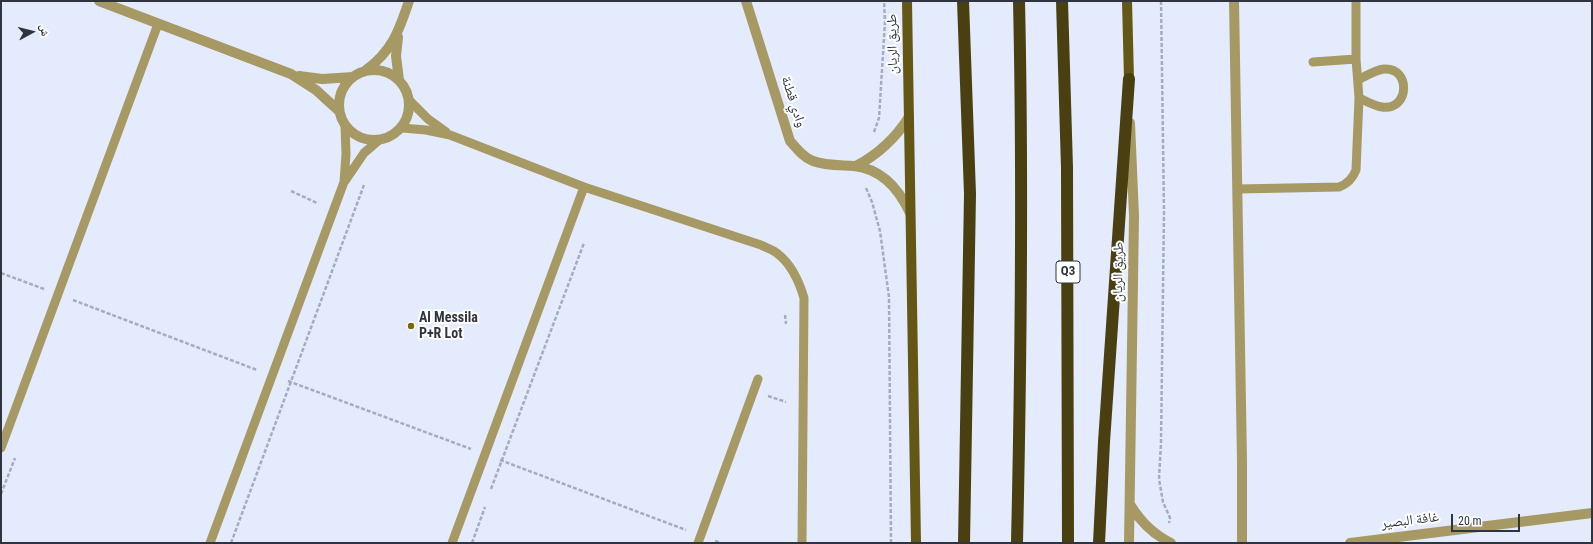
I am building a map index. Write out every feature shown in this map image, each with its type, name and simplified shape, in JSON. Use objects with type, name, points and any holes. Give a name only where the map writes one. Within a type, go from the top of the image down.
[{"type":"highway","points":[[963,1],[970,194],[964,543]]},
{"type":"highway","points":[[1017,543],[1021,102],[1019,1]]},
{"type":"highway","name":"Q3","points":[[1062,1],[1068,176],[1068,543]]},
{"type":"highway","points":[[1099,543],[1104,442],[1129,78]]},
{"type":"main road","name":"طريق الريان","points":[[907,1],[916,543]]},
{"type":"main road","name":"طريق الريان","points":[[1127,1],[1129,78]]},
{"type":"street","points":[[99,1],[291,74],[322,79],[353,77]]},
{"type":"street","points":[[339,111],[340,97],[345,84],[353,77],[366,70],[385,53],[398,31],[409,1]]},
{"type":"street","name":"وادي قطنة","points":[[746,1],[790,141],[800,153],[813,161],[828,164],[856,166],[870,170],[884,177],[895,187],[904,199],[910,213]]},
{"type":"street","points":[[1234,1],[1238,188],[1242,543]]},
{"type":"street","points":[[398,31],[396,56],[399,80]]},
{"type":"street","points":[[291,74],[316,90],[339,111],[345,126],[352,133],[360,138],[369,140],[388,138],[402,128],[407,119],[409,100],[406,89],[399,80],[390,73],[378,70],[366,70]]},
{"type":"street","name":"طريق الريان","points":[[1129,78],[1134,216],[1129,543]]},
{"type":"street","points":[[856,166],[881,151],[901,130],[909,117]]},
{"type":"street","points":[[1130,506],[1146,526],[1169,542]]},
{"type":"street","name":"غافة البصير","points":[[1350,543],[1592,513]]},
{"type":"lane","points":[[1238,188],[1339,187],[1345,185],[1354,175],[1356,170],[1359,98],[1356,59],[1356,1]]},
{"type":"lane","points":[[1,448],[158,24]]},
{"type":"lane","points":[[1312,62],[1356,59]]},
{"type":"lane","points":[[1358,80],[1384,69],[1391,70],[1398,74],[1402,79],[1404,86],[1403,94],[1400,100],[1395,105],[1388,107],[1374,105],[1359,98]]},
{"type":"lane","points":[[409,100],[428,119],[450,135]]},
{"type":"lane","points":[[344,182],[346,154],[345,126]]},
{"type":"lane","points":[[402,128],[426,130],[450,135],[584,187],[761,245],[778,254],[799,280],[804,298],[802,543]]},
{"type":"lane","points":[[210,543],[344,182],[364,153],[379,140]]},
{"type":"lane","points":[[452,543],[584,187]]},
{"type":"lane","points":[[699,539],[758,380]]},
{"type":"path","points":[[872,138],[879,118],[885,22],[884,1]]},
{"type":"path","points":[[1161,1],[1164,212],[1161,443],[1159,479],[1163,502],[1170,518],[1169,542]]},
{"type":"path","points":[[856,166],[872,202],[880,231],[888,297],[891,543]]},
{"type":"path","points":[[231,543],[364,184]]},
{"type":"path","points":[[491,490],[584,243]]},
{"type":"path","points":[[1,273],[485,455],[699,539],[720,543]]},
{"type":"path","points":[[472,543],[485,505]]},
{"type":"place","name":"Al Messila P+R Lot","points":[[411,326]]}]
